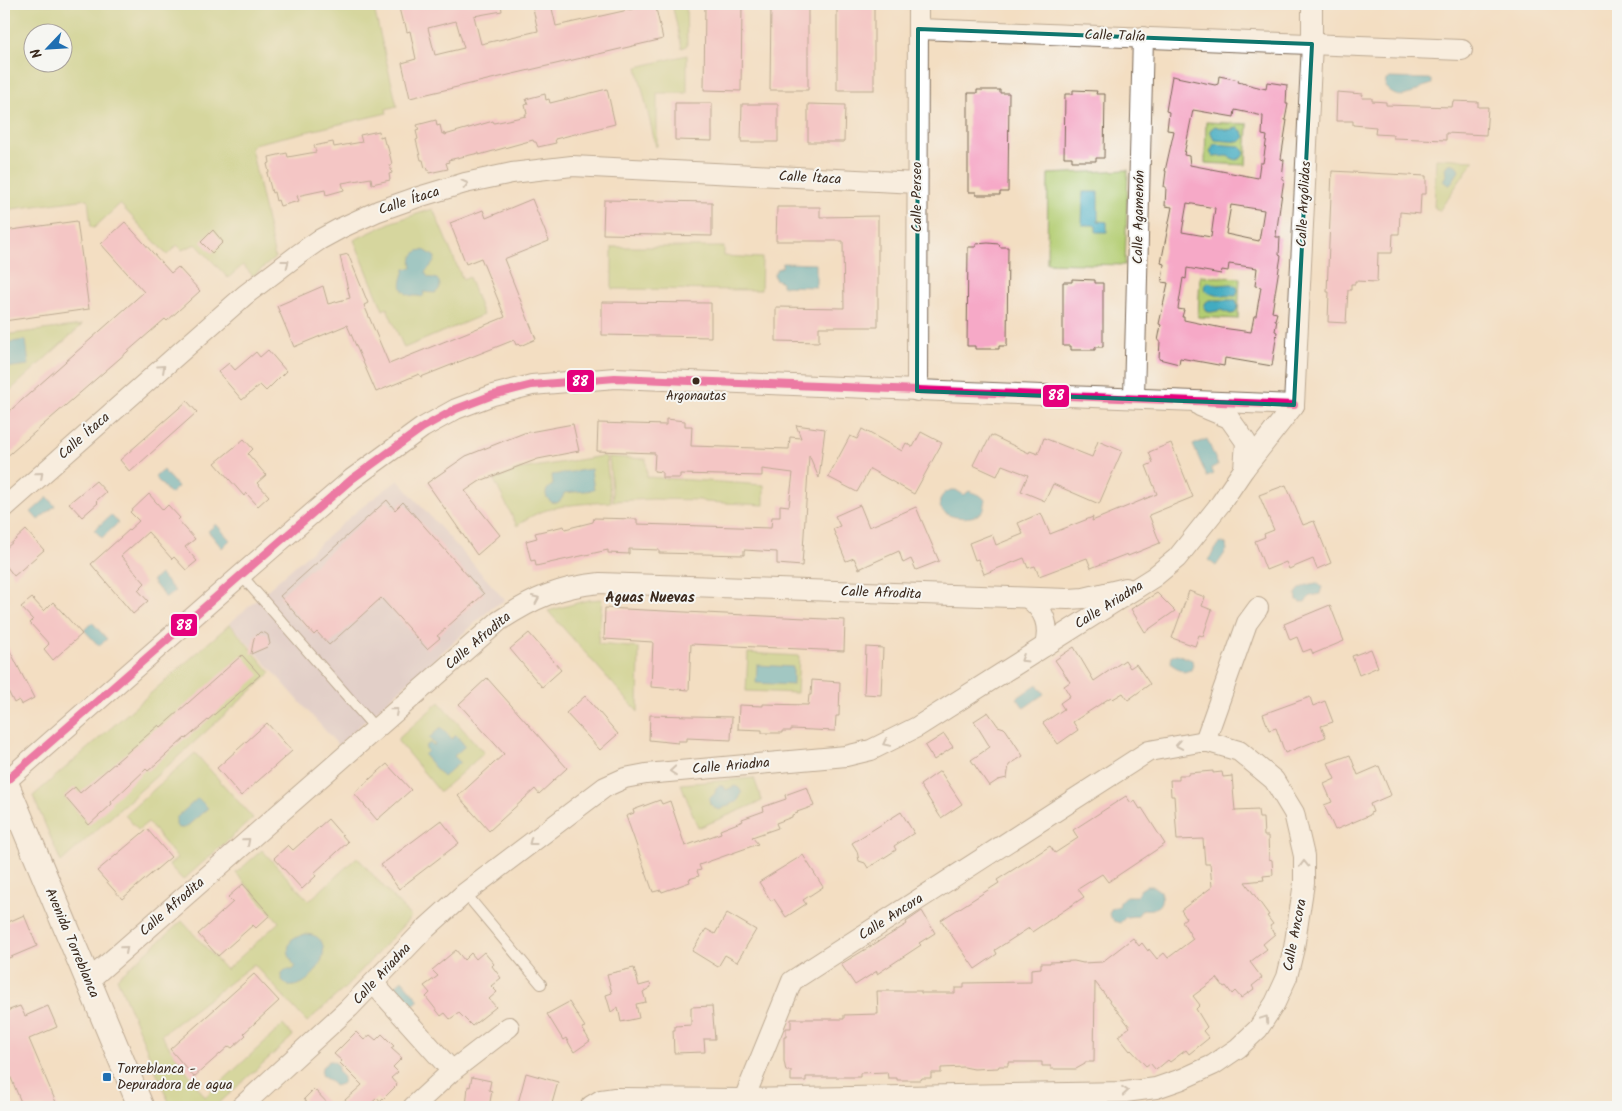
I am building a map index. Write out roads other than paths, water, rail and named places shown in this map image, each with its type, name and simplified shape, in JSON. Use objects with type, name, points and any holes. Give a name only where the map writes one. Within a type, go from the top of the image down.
[{"type":"street","name":"Calle Perseo","points":[[917,391],[918,4]]},
{"type":"street","name":"Calle Argólidas","points":[[1294,405],[1312,44],[1312,4]]},
{"type":"street","name":"Calle Talía","points":[[918,29],[1462,50]]},
{"type":"street","name":"Calle Agamenón","points":[[1134,397],[1143,37]]},
{"type":"street","name":"Calle Ítaca","points":[[4,508],[231,307],[273,273],[319,240],[387,207],[465,183],[512,173],[572,166],[917,183]]},
{"type":"street","points":[[4,781],[352,479],[422,428],[456,409],[494,395],[532,385],[615,378],[917,391],[1134,397],[1294,405]]},
{"type":"street","name":"Calle Ariadna","points":[[1189,401],[1229,418],[1246,442],[1244,469]]},
{"type":"street","name":"Calle Ariadna","points":[[243,1107],[374,984],[423,931],[466,893],[594,795],[616,782],[646,774],[846,756],[871,750],[916,727],[1154,577],[1177,558],[1221,503],[1244,469],[1294,405]]},
{"type":"street","name":"Calle Afrodita","points":[[88,981],[499,621],[529,602],[564,588],[600,583],[1068,599],[1084,598],[1131,587],[1154,577]]},
{"type":"street","points":[[1028,598],[1043,613],[1047,624],[1045,646]]},
{"type":"street","points":[[1205,741],[1248,623],[1258,608]]},
{"type":"street","name":"Calle Ancora","points":[[591,1106],[602,1100],[615,1098],[743,1103],[876,1102],[1125,1092],[1156,1088],[1182,1079],[1213,1065],[1238,1048],[1258,1029],[1275,1003],[1287,977],[1294,948],[1304,883],[1304,856],[1294,813],[1274,780],[1239,751],[1205,741],[1149,751],[792,981],[743,1103]]},
{"type":"street","name":"Avenida Torreblanca","points":[[4,781],[141,1107]]},
{"type":"street","points":[[374,984],[452,1071]]},
{"type":"street","points":[[413,1107],[452,1071],[509,1027]]},
{"type":"lane","points":[[240,575],[376,728]]},
{"type":"lane","points":[[466,893],[541,984]]},
{"type":"water","points":[[1390,78],[1429,79],[1432,81],[1432,84],[1407,95],[1398,96],[1385,87],[1386,80]]},
{"type":"water","points":[[1215,126],[1228,130],[1238,128],[1245,137],[1240,142],[1214,140],[1210,130]]},
{"type":"water","points":[[1214,144],[1240,146],[1245,153],[1236,160],[1227,156],[1213,157],[1210,152]]},
{"type":"water","points":[[1448,164],[1455,165],[1459,171],[1450,185],[1443,181],[1446,175],[1445,168]]},
{"type":"water","points":[[1083,192],[1098,192],[1098,221],[1107,222],[1107,232],[1096,232],[1096,225],[1082,225]]},
{"type":"water","points":[[422,250],[435,257],[433,263],[425,272],[428,277],[437,279],[440,285],[435,293],[423,292],[424,295],[422,297],[411,296],[405,293],[401,283],[405,269],[412,268],[412,256]]},
{"type":"water","points":[[783,263],[816,264],[816,287],[782,286],[782,282],[775,279],[774,274],[777,269],[782,267]]},
{"type":"water","points":[[1208,282],[1217,285],[1232,284],[1238,290],[1236,296],[1210,293],[1204,288]]},
{"type":"water","points":[[1209,300],[1236,300],[1238,306],[1235,313],[1231,314],[1221,310],[1208,312],[1204,306]]},
{"type":"water","points":[[26,340],[29,365],[4,368],[4,343]]},
{"type":"water","points":[[1207,439],[1218,465],[1211,468],[1214,474],[1207,477],[1193,445]]},
{"type":"water","points":[[591,469],[594,490],[564,493],[558,502],[553,503],[547,497],[548,489],[553,485],[552,475]]},
{"type":"water","points":[[163,470],[178,487],[170,494],[155,477]]},
{"type":"water","points":[[951,490],[956,490],[964,495],[969,491],[981,496],[985,501],[984,510],[979,515],[965,518],[943,512],[940,507],[940,500],[944,494]]},
{"type":"water","points":[[48,497],[55,506],[38,520],[31,512]]},
{"type":"water","points":[[111,515],[118,523],[102,538],[94,530]]},
{"type":"water","points":[[216,524],[230,540],[222,548],[208,531]]},
{"type":"water","points":[[1219,544],[1226,544],[1227,550],[1216,566],[1208,560]]},
{"type":"water","points":[[160,574],[175,591],[166,598],[152,581]]},
{"type":"water","points":[[1317,583],[1322,587],[1320,594],[1311,596],[1305,602],[1297,600],[1296,594],[1302,587]]},
{"type":"water","points":[[92,622],[107,639],[99,646],[84,630]]},
{"type":"water","points":[[1177,654],[1192,660],[1191,670],[1184,672],[1172,665],[1172,656]]},
{"type":"water","points":[[757,665],[793,667],[793,685],[756,683]]},
{"type":"water","points":[[1037,684],[1044,694],[1024,708],[1017,698]]},
{"type":"water","points":[[441,727],[452,739],[456,735],[465,746],[454,756],[460,762],[443,777],[424,755],[428,751],[425,747],[430,743],[433,746],[435,745],[429,738]]},
{"type":"water","points":[[720,785],[726,790],[735,786],[742,793],[737,802],[718,810],[710,804],[709,799]]},
{"type":"water","points":[[198,798],[208,808],[185,828],[178,828],[176,818]]},
{"type":"water","points":[[1146,886],[1153,886],[1160,891],[1161,900],[1158,906],[1152,909],[1143,909],[1137,916],[1126,917],[1120,923],[1113,921],[1109,914],[1111,909],[1119,906],[1121,900],[1126,896],[1137,896],[1140,890]]},
{"type":"water","points":[[305,934],[316,937],[322,943],[321,962],[307,980],[298,985],[288,986],[282,980],[282,973],[285,970],[293,970],[295,967],[289,953],[290,943],[292,939]]},
{"type":"water","points":[[402,980],[419,1000],[411,1007],[394,987]]},
{"type":"water","points":[[329,1061],[337,1064],[339,1073],[343,1077],[343,1083],[334,1086],[321,1075],[322,1067]]},
{"type":"place","name":"Argonautas","points":[[696,381]]},
{"type":"place","name":"Torreblanca - Depuradora de agua","points":[[107,1077]]},
{"type":"district","name":"Aguas Nuevas","points":[[650,598]]}]
